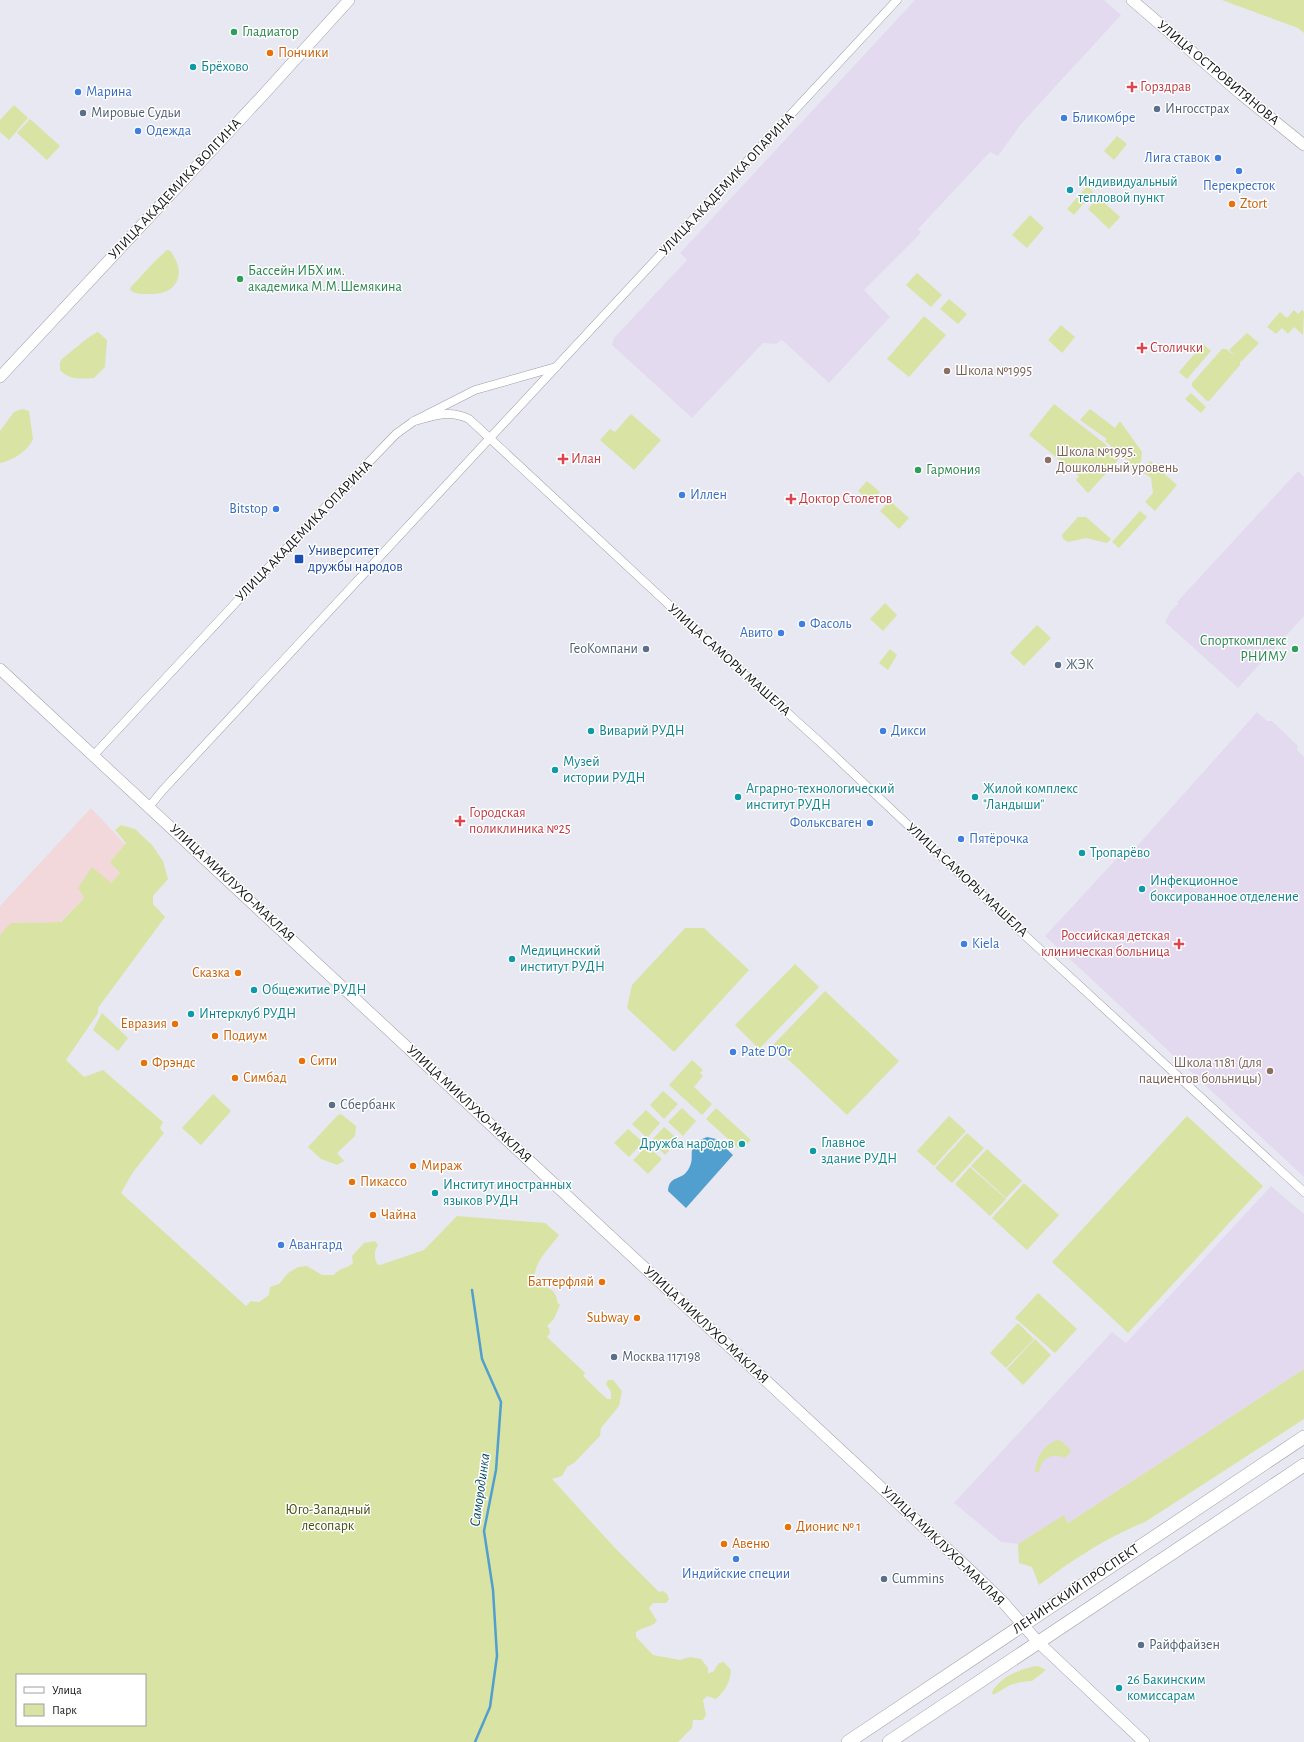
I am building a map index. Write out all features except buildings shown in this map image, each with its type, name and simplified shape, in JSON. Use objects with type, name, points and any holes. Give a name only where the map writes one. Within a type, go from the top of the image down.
[{"type":"main road","name":"УЛИЦА АКАДЕМИКА ВОЛГИНА","points":[[0,377],[264,94],[349,0]]},
{"type":"main road","name":"УЛИЦА ОСТРОВИТЯНОВА","points":[[1132,0],[1241,94],[1304,145]]},
{"type":"main road","name":"УЛИЦА МИКЛУХО-МАКЛАЯ","points":[[0,669],[972,1572],[1002,1601],[1038,1642],[1144,1742]]},
{"type":"main road","name":"ЛЕНИНСКИЙ ПРОСПЕКТ","points":[[848,1742],[1022,1624],[1304,1437]]},
{"type":"main road","name":"ЛЕНИНСКИЙ ПРОСПЕКТ","points":[[889,1742],[1304,1465]]},
{"type":"street","name":"УЛИЦА АКАДЕМИКА ОПАРИНА","points":[[149,807],[162,791],[489,438],[897,0]]},
{"type":"street","name":"УЛИЦА АКАДЕМИКА ОПАРИНА","points":[[93,756],[310,523],[396,434],[414,421],[475,390],[556,366]]},
{"type":"street","name":"УЛИЦА САМОРЫ МАШЕЛА","points":[[414,421],[449,413],[459,414],[469,419],[722,654],[821,743],[1030,939],[1304,1192]]},
{"type":"shaded area","points":[[915,0],[1104,0],[1121,15],[1021,124],[998,156],[990,152],[918,229],[921,232],[917,237],[864,290],[890,317],[829,383],[782,340],[776,344],[763,343],[692,418],[612,345],[614,338],[687,260],[680,253]]},
{"type":"shaded area","points":[[1298,471],[1304,477],[1304,616],[1238,688],[1165,622],[1170,612],[1178,604],[1177,602]]},
{"type":"shaded area","name":"Российская детская клиническая больница","points":[[1257,712],[1267,721],[1272,721],[1298,746],[1297,750],[1304,757],[1304,1177],[1045,936],[1121,854],[1129,855]]},
{"type":"shaded area","points":[[91,808],[125,844],[110,862],[120,873],[111,883],[84,898],[60,922],[11,923],[0,938],[0,906]]},
{"type":"shaded area","points":[[1271,1186],[1304,1214],[1304,1369],[1068,1523],[1064,1516],[1018,1544],[1001,1542],[954,1503],[1112,1332],[1126,1343]]},
{"type":"green space","points":[[1222,0],[1304,0],[1304,33],[1298,28]]},
{"type":"green space","points":[[14,105],[28,118],[9,140],[0,132],[0,120]]},
{"type":"green space","points":[[30,119],[60,146],[47,160],[17,133]]},
{"type":"green space","points":[[1117,136],[1127,144],[1114,160],[1104,151]]},
{"type":"green space","points":[[1087,186],[1093,192],[1074,215],[1067,209]]},
{"type":"green space","points":[[1098,197],[1120,217],[1109,229],[1088,209]]},
{"type":"green space","points":[[1030,215],[1044,228],[1027,248],[1012,235]]},
{"type":"green space","points":[[167,250],[171,251],[177,262],[179,272],[176,283],[173,287],[159,294],[142,294],[131,291],[130,288]]},
{"type":"green space","points":[[917,273],[942,295],[931,307],[906,285]]},
{"type":"green space","points":[[949,299],[967,314],[958,324],[940,309]]},
{"type":"green space","points":[[1294,310],[1298,314],[1302,310],[1304,312],[1303,335],[1294,327],[1288,334],[1282,328],[1276,334],[1267,327],[1280,312],[1287,318]]},
{"type":"green space","points":[[924,316],[946,335],[909,377],[887,359]]},
{"type":"green space","points":[[1061,325],[1075,337],[1062,353],[1048,340]]},
{"type":"green space","points":[[98,332],[107,340],[105,367],[94,378],[76,378],[67,376],[63,373],[60,370],[60,362],[62,359]]},
{"type":"green space","points":[[1247,333],[1259,343],[1241,362],[1240,361],[1240,365],[1209,401],[1207,401],[1192,386],[1192,383],[1222,349],[1226,349],[1236,357],[1229,350]]},
{"type":"green space","points":[[1203,344],[1211,351],[1187,379],[1179,372]]},
{"type":"green space","points":[[1191,393],[1206,407],[1201,413],[1185,399]]},
{"type":"green space","points":[[1054,404],[1104,443],[1119,459],[1088,493],[1076,480],[1079,476],[1029,435]]},
{"type":"green space","points":[[22,409],[29,411],[33,439],[27,448],[19,455],[0,463],[0,431],[14,412]]},
{"type":"green space","points":[[1090,409],[1115,428],[1120,421],[1142,452],[1141,461],[1136,468],[1105,441],[1107,439],[1080,420]]},
{"type":"green space","points":[[631,414],[661,440],[634,470],[600,440],[610,429],[615,432]]},
{"type":"green space","points":[[1150,461],[1177,485],[1155,511],[1145,502],[1153,493],[1151,478],[1141,471]]},
{"type":"green space","points":[[867,481],[880,492],[871,503],[858,491]]},
{"type":"green space","points":[[890,501],[909,518],[899,529],[880,511]]},
{"type":"green space","points":[[1140,511],[1147,517],[1119,548],[1112,542]]},
{"type":"green space","points":[[1078,517],[1086,517],[1111,539],[1107,543],[1086,538],[1068,542],[1063,539],[1062,535]]},
{"type":"green space","points":[[885,603],[897,615],[883,631],[870,619]]},
{"type":"green space","points":[[1037,625],[1051,638],[1024,666],[1010,653]]},
{"type":"green space","points":[[890,649],[897,655],[888,670],[879,663]]},
{"type":"green space","name":"Юго-Западный лесопарк","points":[[121,825],[135,829],[152,845],[163,861],[168,879],[153,896],[153,904],[165,917],[98,1008],[98,1013],[66,1060],[84,1077],[103,1070],[163,1122],[160,1128],[164,1133],[133,1172],[121,1193],[246,1306],[251,1301],[259,1302],[269,1295],[270,1287],[279,1284],[288,1273],[298,1267],[307,1266],[322,1275],[334,1275],[353,1263],[352,1256],[364,1243],[375,1241],[378,1245],[375,1256],[377,1264],[380,1265],[424,1250],[457,1216],[545,1223],[559,1235],[541,1258],[535,1271],[537,1284],[553,1291],[560,1305],[554,1319],[547,1326],[550,1333],[547,1337],[585,1373],[583,1376],[607,1399],[611,1399],[611,1392],[606,1384],[608,1380],[613,1380],[622,1391],[619,1406],[601,1428],[600,1436],[574,1463],[567,1467],[562,1476],[552,1479],[615,1548],[659,1592],[663,1591],[667,1594],[669,1599],[666,1603],[653,1603],[649,1608],[657,1621],[652,1625],[636,1632],[636,1637],[653,1655],[680,1660],[690,1657],[701,1659],[708,1668],[708,1673],[713,1672],[719,1663],[724,1662],[731,1670],[727,1686],[719,1696],[716,1699],[707,1696],[703,1700],[706,1715],[703,1720],[693,1720],[692,1728],[678,1742],[0,1742],[0,937],[2,932],[11,923],[61,922],[84,898],[78,888],[92,867],[111,883],[120,873],[110,862],[126,843],[115,830]]},
{"type":"green space","points":[[685,928],[704,928],[749,970],[674,1052],[627,1008],[632,985]]},
{"type":"green space","points":[[795,964],[819,987],[759,1049],[735,1025]]},
{"type":"green space","points":[[825,991],[899,1061],[847,1115],[773,1045]]},
{"type":"green space","points":[[102,1013],[128,1038],[118,1051],[93,1030]]},
{"type":"green space","points":[[692,1060],[703,1070],[700,1073],[703,1076],[694,1087],[712,1104],[702,1115],[669,1085]]},
{"type":"green space","points":[[663,1091],[678,1104],[664,1119],[650,1105]]},
{"type":"green space","points":[[213,1094],[231,1111],[201,1145],[182,1128]]},
{"type":"green space","points":[[682,1108],[696,1121],[683,1136],[668,1122]]},
{"type":"green space","points":[[716,1108],[751,1140],[743,1148],[738,1148],[706,1119]]},
{"type":"green space","points":[[646,1110],[660,1123],[647,1138],[632,1124]]},
{"type":"green space","points":[[341,1114],[356,1126],[355,1136],[337,1153],[344,1161],[337,1165],[321,1159],[308,1147],[338,1115]]},
{"type":"green space","points":[[949,1116],[966,1131],[934,1166],[917,1151]]},
{"type":"green space","points":[[1187,1116],[1263,1186],[1128,1333],[1052,1262]]},
{"type":"green space","points":[[664,1127],[679,1140],[665,1155],[651,1141]]},
{"type":"green space","points":[[628,1129],[643,1142],[629,1157],[614,1143]]},
{"type":"green space","points":[[967,1133],[984,1148],[952,1183],[935,1168]]},
{"type":"green space","points":[[647,1146],[662,1159],[648,1174],[633,1160]]},
{"type":"green space","points":[[987,1149],[1022,1181],[1006,1198],[971,1166]]},
{"type":"green space","points":[[970,1167],[1006,1199],[990,1216],[955,1184]]},
{"type":"green space","points":[[1024,1183],[1059,1215],[1027,1250],[992,1218]]},
{"type":"green space","points":[[1038,1293],[1077,1329],[1055,1353],[1015,1318]]},
{"type":"green space","points":[[1018,1323],[1034,1339],[1006,1368],[990,1353]]},
{"type":"green space","points":[[1035,1339],[1051,1355],[1023,1385],[1007,1369]]},
{"type":"green space","points":[[1304,1369],[1304,1419],[1145,1522],[1090,1550],[1039,1585],[1032,1567],[1019,1563],[1018,1544],[1064,1515],[1068,1523]]},
{"type":"green space","points":[[1057,1440],[1061,1441],[1071,1450],[1070,1453],[1064,1458],[1059,1456],[1051,1456],[1047,1458],[1042,1463],[1039,1472],[1035,1472],[1041,1453],[1048,1445]]},
{"type":"green space","points":[[1038,1666],[1046,1670],[1032,1681],[1010,1685],[993,1695],[992,1692],[1000,1682],[1012,1674]]},
{"type":"water","points":[[707,1137],[716,1139],[733,1155],[686,1208],[668,1191],[669,1186],[673,1180],[682,1176],[688,1170],[691,1165],[692,1152],[695,1144]]},
{"type":"waterway","name":"Самородинка","points":[[472,1290],[482,1359],[501,1402],[496,1470],[484,1531],[493,1590],[497,1656],[490,1707],[475,1742]]},
{"type":"place","name":"Гладиатор","points":[[234,32]]},
{"type":"place","name":"Пончики","points":[[270,53]]},
{"type":"place","name":"Брёхово","points":[[193,67]]},
{"type":"place","name":"Горздрав","points":[[1132,87]]},
{"type":"place","name":"Марина","points":[[78,92]]},
{"type":"place","name":"Ингосстрах","points":[[1157,109]]},
{"type":"place","name":"Мировые Судьи","points":[[83,113]]},
{"type":"place","name":"Бликомбре","points":[[1064,118]]},
{"type":"place","name":"Одежда","points":[[138,131]]},
{"type":"place","name":"Лига ставок","points":[[1218,158]]},
{"type":"place","name":"Перекресток","points":[[1239,171]]},
{"type":"place","name":"Индивидуальный тепловой пункт","points":[[1070,190]]},
{"type":"place","name":"Ztort","points":[[1232,204]]},
{"type":"place","name":"Бассейн ИБХ им. академика М.М.Шемякина","points":[[240,279]]},
{"type":"place","name":"Столички","points":[[1142,348]]},
{"type":"place","name":"Школа №1995","points":[[947,371]]},
{"type":"place","name":"Илан","points":[[563,459]]},
{"type":"place","name":"Школа №1995. Дошкольный уровень","points":[[1048,460]]},
{"type":"place","name":"Гармония","points":[[918,470]]},
{"type":"place","name":"Иллен","points":[[682,495]]},
{"type":"place","name":"Доктор Столетов","points":[[791,499]]},
{"type":"place","name":"Bitstop","points":[[276,509]]},
{"type":"place","name":"Университет дружбы народов","points":[[299,559]]},
{"type":"place","name":"Фасоль","points":[[802,624]]},
{"type":"place","name":"Авито","points":[[781,633]]},
{"type":"place","name":"ГеоКомпани","points":[[646,649]]},
{"type":"place","name":"Спорткомплекс РНИМУ","points":[[1295,649]]},
{"type":"place","name":"ЖЭК","points":[[1058,665]]},
{"type":"place","name":"Виварий РУДН","points":[[591,731]]},
{"type":"place","name":"Дикси","points":[[883,731]]},
{"type":"place","name":"Музей истории РУДН","points":[[555,770]]},
{"type":"place","name":"Аграрно-технологический институт РУДН","points":[[738,797]]},
{"type":"place","name":"Жилой комплекс \"Ландыши\"","points":[[975,797]]},
{"type":"place","name":"Городская поликлиника №25","points":[[460,821]]},
{"type":"place","name":"Фольксваген","points":[[870,823]]},
{"type":"place","name":"Пятёрочка","points":[[961,839]]},
{"type":"place","name":"Тропарёво","points":[[1082,853]]},
{"type":"place","name":"Инфекционное боксированное отделение","points":[[1142,889]]},
{"type":"place","name":"Kiela","points":[[964,944]]},
{"type":"place","name":"Российская детская клиническая больница","points":[[1179,944]]},
{"type":"place","name":"Медицинский институт РУДН","points":[[512,959]]},
{"type":"place","name":"Сказка","points":[[238,973]]},
{"type":"place","name":"Общежитие РУДН","points":[[254,990]]},
{"type":"place","name":"Интерклуб РУДН","points":[[191,1014]]},
{"type":"place","name":"Евразия","points":[[175,1024]]},
{"type":"place","name":"Подиум","points":[[215,1036]]},
{"type":"place","name":"Pate D'Or","points":[[733,1052]]},
{"type":"place","name":"Сити","points":[[302,1061]]},
{"type":"place","name":"Фрэндс","points":[[144,1063]]},
{"type":"place","name":"Школа 1181 (для пациентов больницы)","points":[[1270,1071]]},
{"type":"place","name":"Симбад","points":[[235,1078]]},
{"type":"place","name":"Сбербанк","points":[[332,1105]]},
{"type":"place","name":"Дружба народов","points":[[742,1144]]},
{"type":"place","name":"Главное здание РУДН","points":[[813,1151]]},
{"type":"place","name":"Мираж","points":[[413,1166]]},
{"type":"place","name":"Пикассо","points":[[352,1182]]},
{"type":"place","name":"Институт иностранных языков РУДН","points":[[435,1193]]},
{"type":"place","name":"Чайна","points":[[373,1215]]},
{"type":"place","name":"Авангард","points":[[281,1245]]},
{"type":"place","name":"Баттерфляй","points":[[602,1282]]},
{"type":"place","name":"Subway","points":[[637,1318]]},
{"type":"place","name":"Москва 117198","points":[[614,1357]]},
{"type":"place","name":"Дионис № 1","points":[[788,1527]]},
{"type":"place","name":"Авеню","points":[[724,1544]]},
{"type":"place","name":"Индийские специи","points":[[736,1559]]},
{"type":"place","name":"Cummins","points":[[884,1579]]},
{"type":"place","name":"Райффайзен","points":[[1141,1645]]},
{"type":"place","name":"26 Бакинским комиссарам","points":[[1119,1688]]}]
